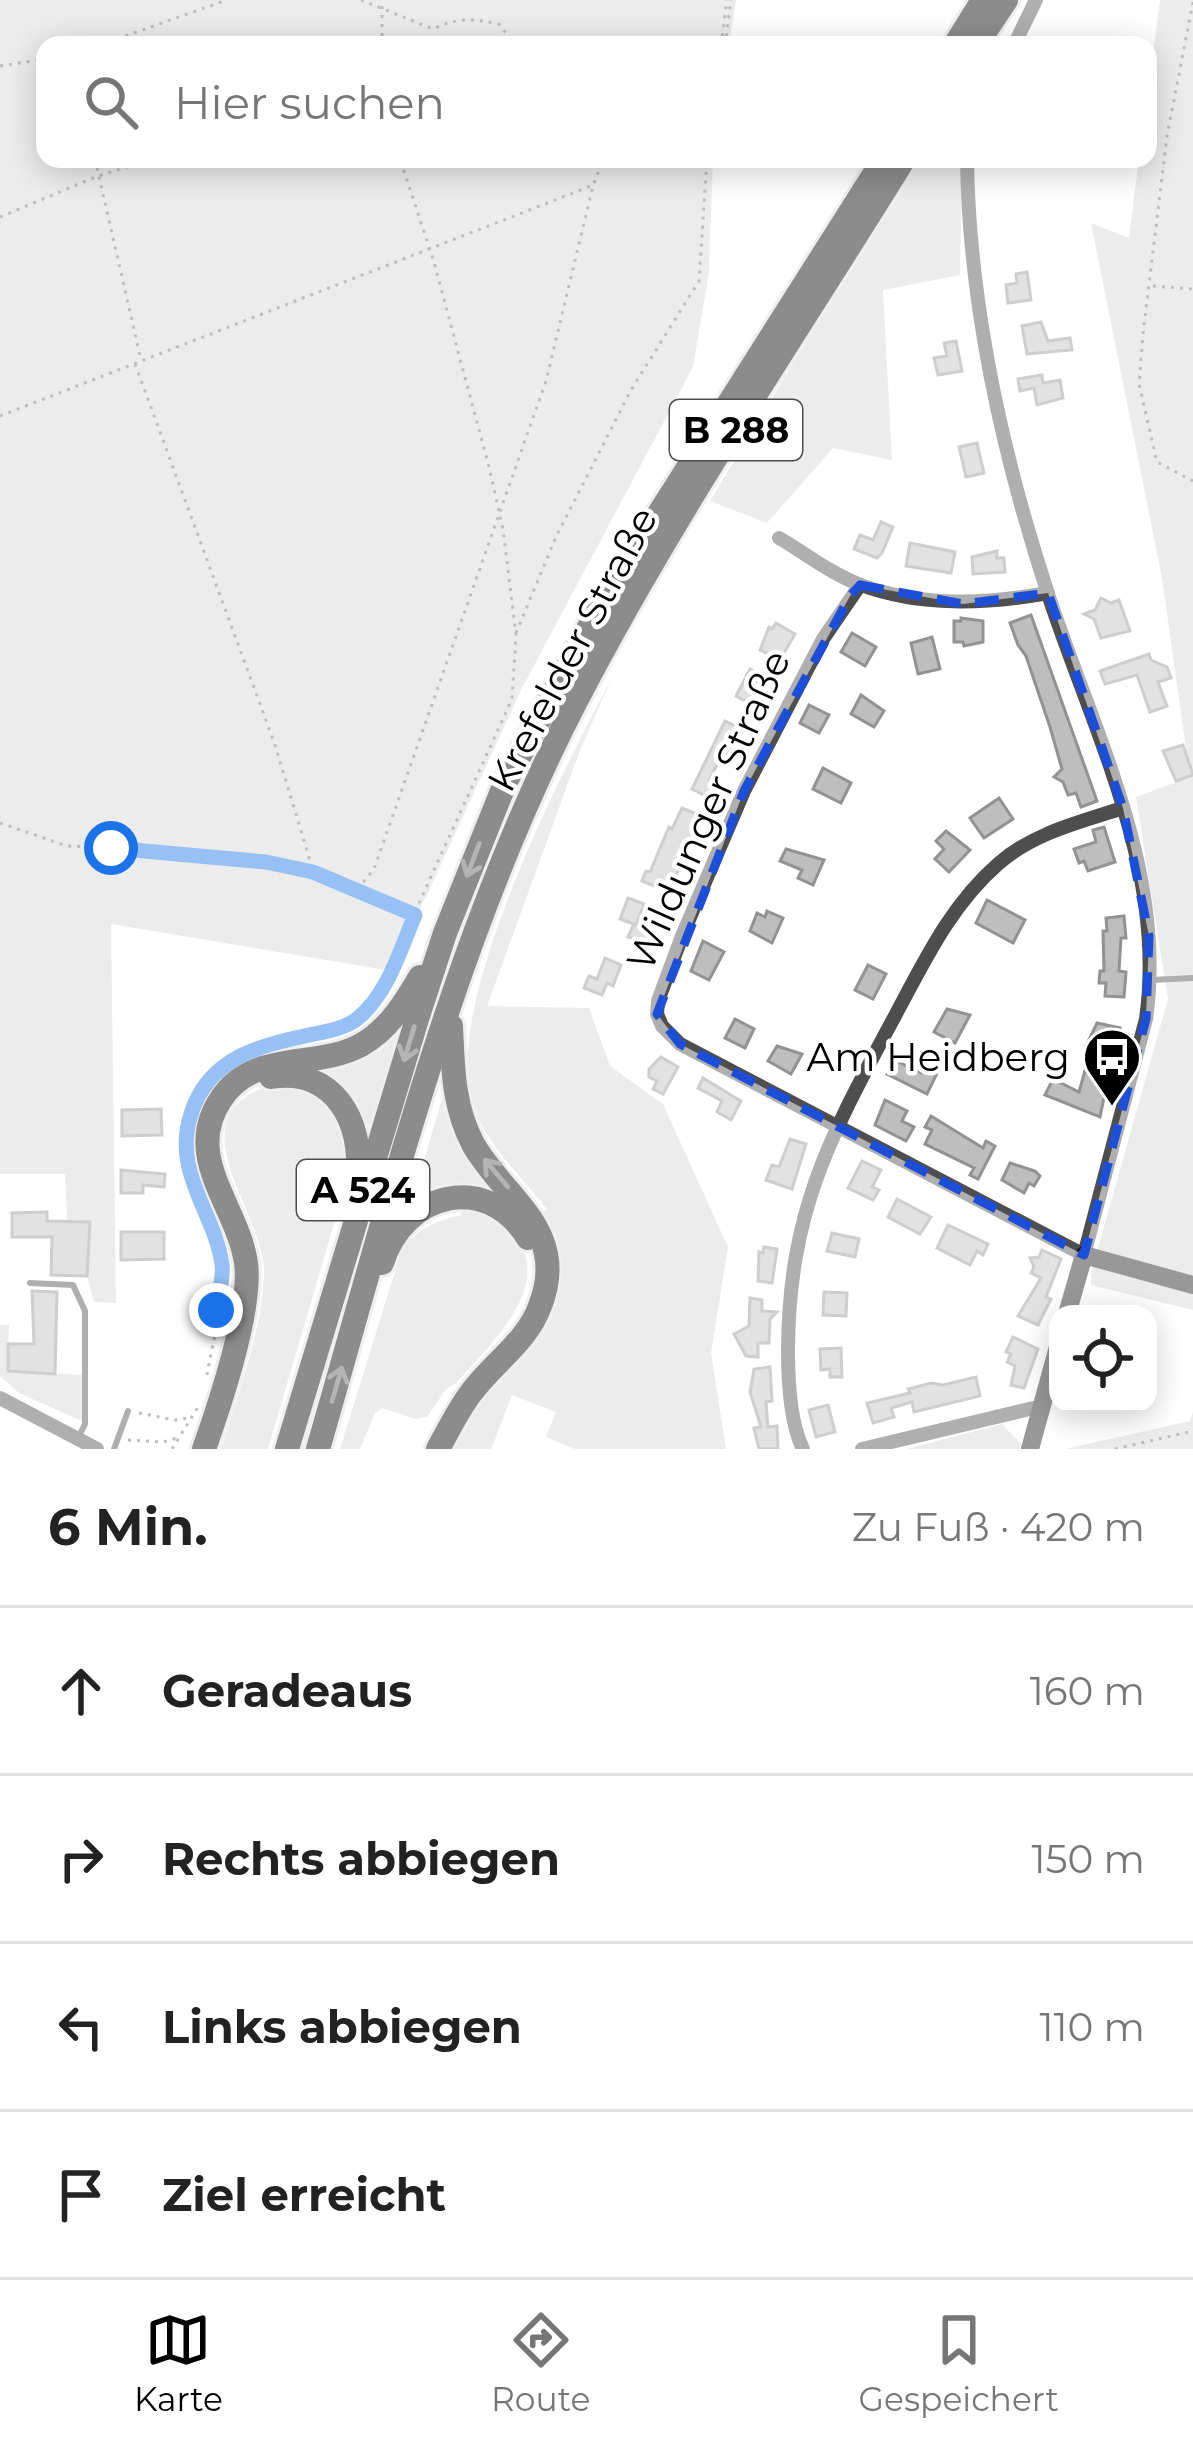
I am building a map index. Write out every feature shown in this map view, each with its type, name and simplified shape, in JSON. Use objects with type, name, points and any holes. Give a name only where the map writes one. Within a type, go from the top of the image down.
[{"type":"highway","points":[[961,36],[983,0]]},
{"type":"highway","points":[[982,36],[1006,0]]},
{"type":"highway","name":"Krefelder Straße","points":[[446,933],[506,781],[571,657],[878,168]]},
{"type":"highway","name":"Krefelder Straße","points":[[450,1006],[491,891],[574,704],[661,551],[898,168]]},
{"type":"highway","points":[[204,1449],[224,1386],[246,1279],[241,1242],[208,1162],[211,1118],[235,1082],[252,1070],[338,1054],[372,1038],[401,1007],[446,933]]},
{"type":"highway","name":"A 524","points":[[286,1449],[446,933]]},
{"type":"highway","points":[[438,1449],[470,1394],[531,1328],[543,1301],[547,1271],[536,1222],[493,1173],[461,1115],[454,1093],[450,1006]]},
{"type":"highway","name":"A 524","points":[[318,1449],[450,1006]]},
{"type":"highway","points":[[216,1449],[258,1279],[251,1237],[224,1181],[217,1141],[221,1120],[255,1082],[283,1075],[317,1082],[351,1115],[358,1133],[359,1160],[350,1234]]},
{"type":"highway","points":[[356,1318],[372,1295],[386,1251],[400,1227],[433,1201],[464,1197],[491,1203],[517,1221],[532,1244],[531,1297],[517,1322],[464,1386],[426,1449]]},
{"type":"street","points":[[1018,36],[1036,0]]},
{"type":"street","points":[[967,168],[968,241],[995,396],[1048,593],[1123,808],[1144,898],[1151,980],[1135,1070],[1070,1305]]},
{"type":"street","points":[[779,538],[860,585],[963,604],[1048,593]]},
{"type":"street","name":"Wildunger Straße","points":[[860,585],[823,639],[744,790],[682,936],[657,1014],[680,1044],[1084,1255]]},
{"type":"street","points":[[803,1449],[788,1371],[789,1292],[805,1208],[835,1127],[939,933],[980,881],[1022,845],[1123,808]]},
{"type":"street","points":[[1084,1255],[1193,1285]]},
{"type":"street","points":[[1030,1449],[1049,1380]]},
{"type":"street","points":[[0,1398],[97,1449]]},
{"type":"street","points":[[862,1449],[1042,1406]]},
{"type":"lane","points":[[1151,980],[1193,978]]},
{"type":"lane","points":[[30,1283],[73,1285],[83,1303],[85,1424],[78,1440]]},
{"type":"lane","points":[[114,1449],[128,1411]]},
{"type":"path","points":[[125,36],[227,0]]},
{"type":"path","points":[[361,0],[433,29],[451,20],[473,19],[499,24],[508,36]]},
{"type":"path","points":[[382,0],[382,36]]},
{"type":"path","points":[[724,36],[729,0]]},
{"type":"path","points":[[1193,2],[1167,136],[1139,384],[1157,462],[1193,481]]},
{"type":"path","points":[[0,66],[36,60]]},
{"type":"path","points":[[96,168],[138,363],[274,742],[313,872]]},
{"type":"path","points":[[0,218],[124,168]]},
{"type":"path","points":[[206,1385],[223,1268],[192,1189],[186,1158],[186,1134],[200,1093],[227,1061],[247,1050],[354,1022],[383,988],[512,699],[516,635],[499,511],[429,247],[403,168]]},
{"type":"path","points":[[355,892],[374,869],[546,381],[600,168]]},
{"type":"path","points":[[516,635],[556,537],[631,390],[699,280],[706,168]]},
{"type":"path","points":[[0,416],[593,186]]},
{"type":"path","points":[[1151,286],[1193,289]]},
{"type":"path","points":[[0,824],[85,850],[111,848],[266,862],[313,872],[415,915]]},
{"type":"path","points":[[172,1449],[200,1405]]},
{"type":"path","points":[[128,1411],[175,1420],[190,1417]]},
{"type":"path","points":[[1115,1449],[1193,1432]]},
{"type":"path","points":[[120,1437],[142,1443],[178,1438]]},
{"type":"highlighted area","points":[[860,585],[963,604],[1048,593],[1123,808],[1149,936],[1146,1019],[1084,1255],[680,1044],[657,1014],[744,791]]},
{"type":"shaded area","points":[[0,0],[736,0],[730,36],[36,36],[36,168],[713,168],[709,272],[693,367],[522,688],[427,895],[386,970],[111,924],[116,1303],[94,1302],[87,1276],[90,1223],[67,1222],[65,1174],[0,1174]]},
{"type":"shaded area","points":[[1160,0],[1193,0],[1193,1310],[1091,1285],[1168,999],[1136,797],[1190,777],[1162,578],[1091,223],[1129,238],[1138,168],[1157,168],[1155,36]]},
{"type":"shaded area","points":[[911,168],[962,168],[960,275],[883,290],[892,460],[833,448],[767,523],[710,501]]},
{"type":"shaded area","points":[[611,680],[580,750],[487,1006],[589,1008],[610,1066],[663,1104],[728,1247],[711,1353],[726,1449],[575,1449],[546,1437],[556,1412],[512,1395],[491,1449],[443,1449],[468,1407],[536,1332],[540,1214],[547,1209],[482,1127],[470,1095],[468,1052],[476,1000],[514,884]]},
{"type":"shaded area","points":[[404,1021],[369,1126],[305,1066]]},
{"type":"shaded area","points":[[447,1082],[519,1206],[424,1195],[402,1212],[408,1196],[413,1197]]},
{"type":"shaded area","points":[[274,1084],[308,1086],[337,1109],[351,1166],[268,1449],[221,1449],[254,1342],[264,1276],[261,1251],[230,1168],[225,1142],[228,1118],[243,1099]]},
{"type":"shaded area","points":[[462,1209],[500,1222],[524,1252],[528,1272],[514,1313],[427,1417],[416,1419],[382,1408],[375,1413],[360,1449],[340,1449],[401,1252],[420,1231],[461,1215]]},
{"type":"shaded area","points":[[0,1325],[9,1325],[8,1371],[83,1375],[82,1421],[19,1393],[0,1376]]},
{"type":"shaded area","points":[[1193,1412],[1193,1449],[1065,1449],[1190,1421]]},
{"type":"shaded area","points":[[1002,1424],[1021,1444],[1020,1449],[907,1449]]},
{"type":"building","points":[[1027,272],[1031,300],[1008,303],[1006,285],[1017,283],[1016,274]]},
{"type":"building","points":[[1041,322],[1048,341],[1070,338],[1072,350],[1027,354],[1022,326]]},
{"type":"building","points":[[956,341],[962,371],[938,375],[934,358],[947,356],[944,343]]},
{"type":"building","points":[[1042,375],[1043,383],[1060,380],[1063,398],[1037,405],[1034,388],[1020,391],[1018,379]]},
{"type":"building","points":[[977,443],[984,473],[966,477],[959,447]]},
{"type":"building","points":[[881,522],[893,527],[877,558],[854,549],[860,535],[873,540]]},
{"type":"building","points":[[910,543],[955,552],[951,573],[906,566]]},
{"type":"building","points":[[997,551],[997,558],[1004,558],[1005,572],[973,574],[972,557]]},
{"type":"building","points":[[1101,598],[1111,603],[1119,600],[1130,631],[1101,638],[1094,619],[1084,614],[1095,610]]},
{"type":"building","points":[[1031,615],[1097,801],[1081,807],[1076,793],[1068,795],[1063,782],[1054,777],[1062,769],[1050,727],[1010,623]]},
{"type":"building","points":[[954,621],[983,621],[983,642],[964,646],[954,642]]},
{"type":"building","points":[[776,623],[795,634],[780,660],[760,650],[769,627]]},
{"type":"building","points":[[852,633],[876,647],[865,666],[841,652]]},
{"type":"building","points":[[932,637],[940,669],[918,674],[911,643]]},
{"type":"building","points":[[1149,654],[1151,660],[1167,667],[1171,678],[1158,682],[1167,706],[1150,712],[1137,675],[1105,684],[1100,671]]},
{"type":"building","points":[[750,669],[770,679],[755,706],[736,696]]},
{"type":"building","points":[[861,695],[884,711],[874,727],[851,714]]},
{"type":"building","points":[[809,705],[829,715],[819,733],[800,723]]},
{"type":"building","points":[[725,721],[743,730],[730,756],[723,752],[709,781],[717,784],[710,798],[692,789]]},
{"type":"building","points":[[1183,745],[1193,775],[1176,781],[1163,751]]},
{"type":"building","points":[[823,768],[851,783],[841,803],[813,789]]},
{"type":"building","points":[[999,798],[1013,819],[984,838],[970,818]]},
{"type":"building","points":[[682,808],[702,816],[669,892],[642,881]]},
{"type":"building","points":[[1104,827],[1115,862],[1088,871],[1074,849],[1096,842],[1093,830]]},
{"type":"building","points":[[946,831],[970,850],[949,872],[935,859],[944,849],[936,841]]},
{"type":"building","points":[[786,849],[824,860],[813,885],[798,878],[802,870],[780,861]]},
{"type":"building","points":[[628,898],[644,904],[636,925],[655,932],[649,945],[628,937],[634,924],[620,919]]},
{"type":"building","points":[[987,900],[1025,920],[1013,943],[976,923]]},
{"type":"building","points":[[767,911],[783,918],[772,943],[750,931],[757,913],[765,917]]},
{"type":"building","points":[[1124,916],[1126,938],[1121,938],[1119,971],[1126,972],[1124,997],[1105,996],[1106,983],[1099,983],[1100,971],[1104,971],[1106,918]]},
{"type":"building","points":[[703,941],[724,952],[709,980],[691,971]]},
{"type":"building","points":[[605,958],[621,965],[613,986],[607,983],[602,995],[584,988],[589,976],[597,979]]},
{"type":"building","points":[[868,965],[886,974],[873,999],[855,990]]},
{"type":"building","points":[[947,1009],[970,1015],[955,1043],[934,1032]]},
{"type":"building","points":[[735,1019],[754,1029],[745,1048],[725,1038]]},
{"type":"building","points":[[1097,1023],[1120,1028],[1114,1052],[1086,1046]]},
{"type":"building","points":[[777,1046],[802,1054],[791,1074],[768,1061]]},
{"type":"building","points":[[661,1057],[678,1067],[663,1094],[653,1089],[657,1081],[649,1077],[649,1069]]},
{"type":"building","points":[[894,1060],[922,1073],[928,1061],[940,1067],[927,1094],[887,1074]]},
{"type":"building","points":[[1086,1067],[1109,1073],[1100,1117],[1045,1095],[1053,1079],[1079,1092]]},
{"type":"building","points":[[703,1078],[741,1101],[731,1120],[717,1112],[722,1101],[698,1088]]},
{"type":"building","points":[[885,1100],[907,1111],[902,1121],[914,1127],[906,1141],[875,1125]]},
{"type":"building","points":[[161,1109],[162,1135],[122,1136],[122,1110]]},
{"type":"building","points":[[931,1116],[983,1148],[986,1141],[995,1146],[978,1179],[970,1175],[974,1168],[925,1144],[932,1130],[925,1127]]},
{"type":"building","points":[[790,1139],[806,1144],[792,1189],[766,1180],[772,1165],[779,1167]]},
{"type":"building","points":[[862,1161],[881,1170],[872,1187],[879,1190],[873,1200],[848,1188]]},
{"type":"building","points":[[1010,1163],[1035,1171],[1040,1176],[1034,1186],[1029,1183],[1024,1193],[1002,1180]]},
{"type":"building","points":[[121,1170],[165,1174],[164,1187],[143,1185],[143,1193],[121,1193]]},
{"type":"building","points":[[897,1199],[931,1217],[920,1234],[888,1217]]},
{"type":"building","points":[[47,1212],[47,1221],[90,1222],[87,1276],[51,1275],[52,1237],[12,1237],[12,1213]]},
{"type":"building","points":[[948,1225],[988,1244],[983,1255],[977,1251],[970,1265],[937,1248]]},
{"type":"building","points":[[121,1232],[164,1232],[164,1259],[121,1260]]},
{"type":"building","points":[[832,1233],[859,1239],[855,1257],[827,1251]]},
{"type":"building","points":[[764,1247],[777,1249],[772,1283],[758,1281],[759,1252]]},
{"type":"building","points":[[1042,1250],[1061,1259],[1046,1297],[1051,1299],[1038,1325],[1018,1316],[1041,1278],[1031,1273],[1030,1258],[1039,1257]]},
{"type":"building","points":[[32,1291],[57,1292],[55,1374],[8,1371],[8,1344],[34,1344]]},
{"type":"building","points":[[824,1292],[847,1293],[846,1316],[823,1315]]},
{"type":"building","points":[[750,1298],[762,1300],[762,1311],[777,1312],[770,1319],[769,1343],[758,1343],[758,1357],[746,1356],[734,1334],[749,1326]]},
{"type":"building","points":[[1013,1337],[1038,1349],[1024,1388],[1011,1385],[1015,1366],[1007,1362],[1011,1354],[1006,1352]]},
{"type":"building","points":[[841,1348],[842,1377],[830,1377],[830,1369],[821,1370],[820,1349]]},
{"type":"building","points":[[770,1367],[768,1427],[777,1426],[778,1449],[759,1449],[754,1428],[761,1427],[750,1392],[754,1369]]},
{"type":"building","points":[[976,1377],[980,1396],[914,1412],[912,1402],[891,1408],[894,1417],[873,1423],[867,1403],[931,1383]]},
{"type":"building","points":[[828,1405],[835,1432],[816,1437],[809,1410]]},
{"type":"place","name":"Am Heidberg","points":[[1112,1108]]},
{"type":"route","points":[[111,848],[266,862],[313,872],[415,915],[383,988],[354,1022],[247,1050],[227,1061],[200,1093],[186,1134],[186,1158],[192,1189],[223,1268],[216,1310]]}]
